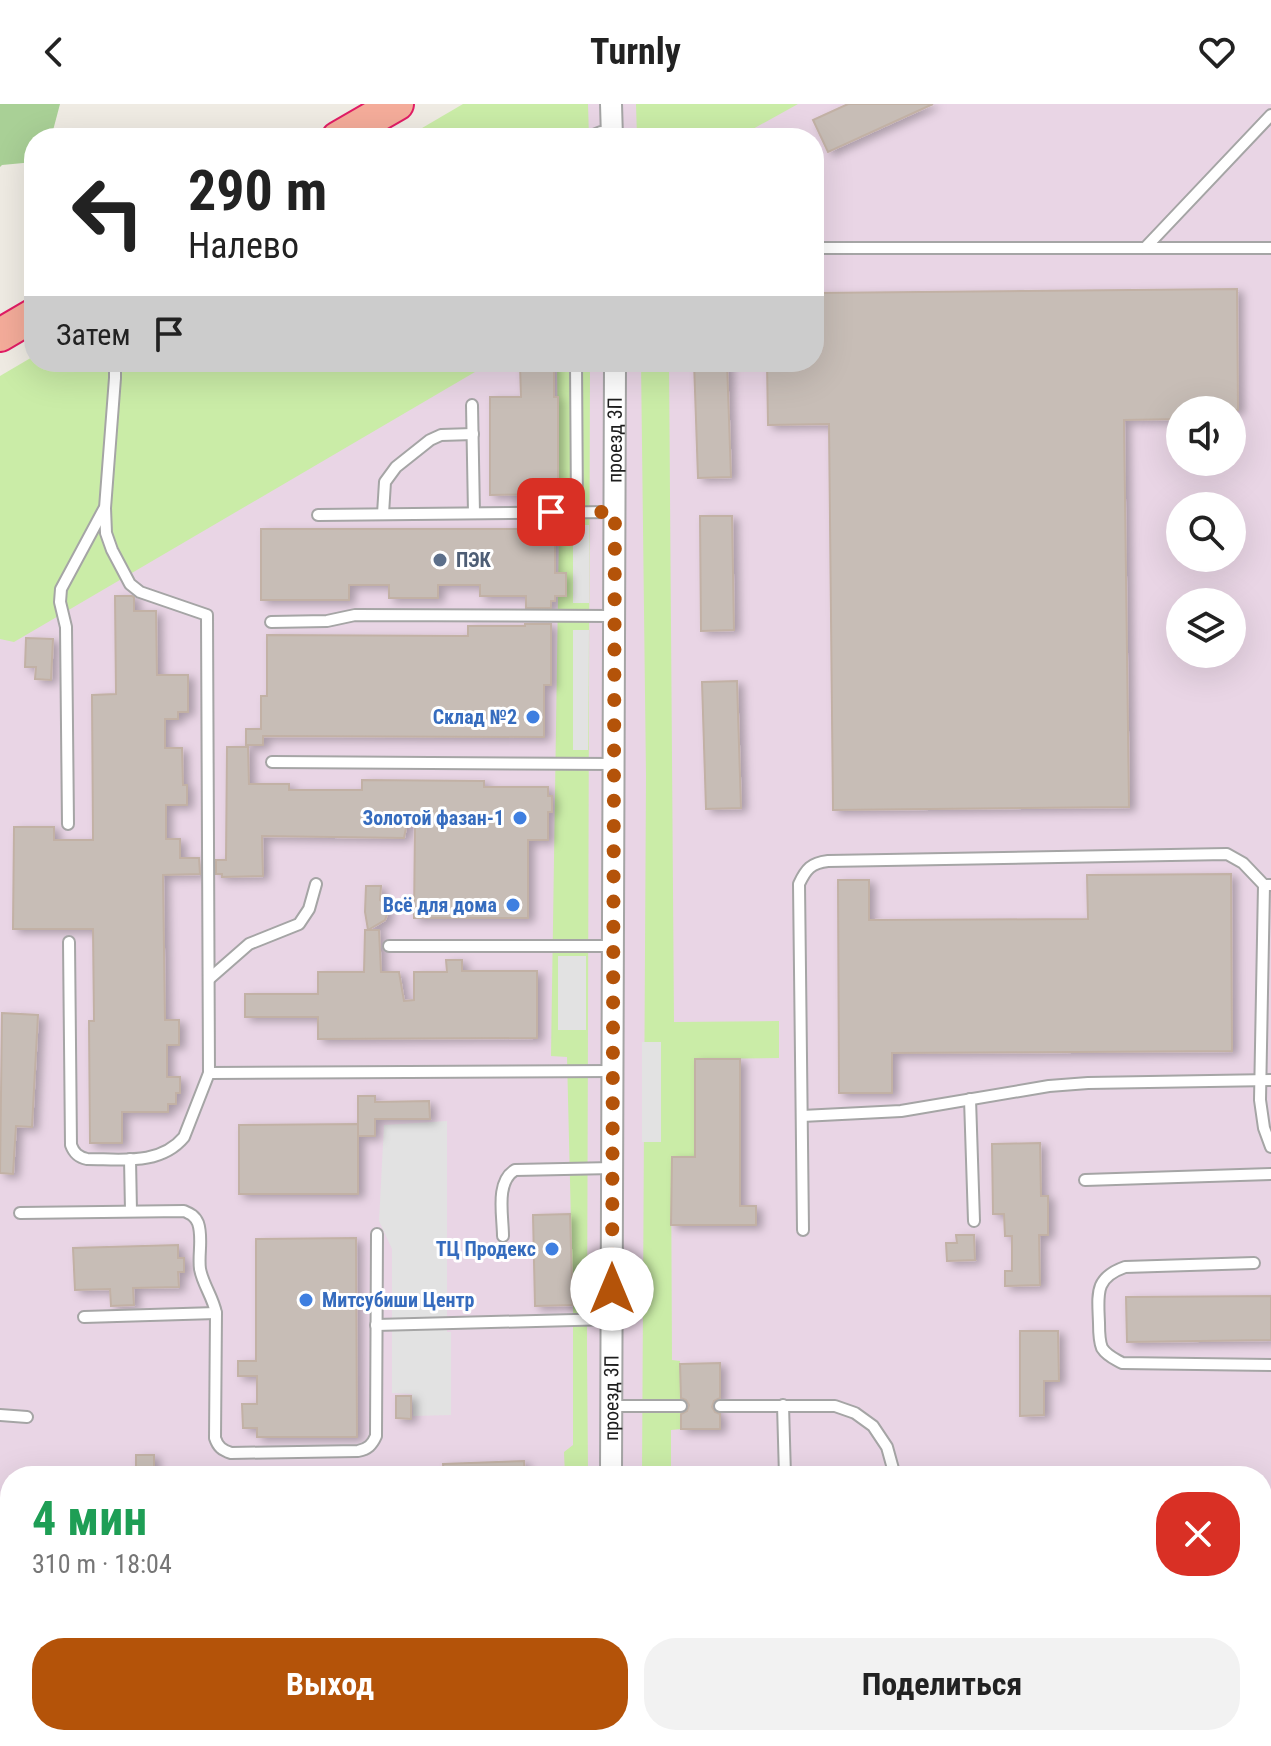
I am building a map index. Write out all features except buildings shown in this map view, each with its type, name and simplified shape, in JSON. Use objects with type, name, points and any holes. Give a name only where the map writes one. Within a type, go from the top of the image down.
[{"type":"highway","points":[[355,128],[397,104]]},
{"type":"highway","points":[[0,335],[24,321]]},
{"type":"street","points":[[611,104],[612,128]]},
{"type":"street","name":"проезд 3П","points":[[611,1466],[615,372]]},
{"type":"lane","points":[[1145,248],[1271,115]]},
{"type":"lane","points":[[824,248],[1271,248]]},
{"type":"lane","points":[[69,942],[71,1145],[74,1152],[87,1159],[130,1159],[167,1153],[184,1137],[209,1073],[207,615],[140,592],[130,584],[112,550],[106,533],[105,508],[115,372]]},
{"type":"lane","points":[[576,372],[577,512]]},
{"type":"lane","points":[[472,405],[474,513]]},
{"type":"lane","points":[[383,514],[385,482],[396,467],[441,435],[473,434]]},
{"type":"lane","points":[[68,824],[66,627],[60,595],[105,508]]},
{"type":"lane","points":[[318,515],[615,512]]},
{"type":"lane","points":[[271,622],[327,621],[355,615],[615,616]]},
{"type":"lane","points":[[272,762],[614,764]]},
{"type":"lane","points":[[803,1230],[799,884],[805,871],[815,863],[1227,854],[1243,863],[1268,885],[1266,1080],[1260,1100],[1264,1128],[1271,1147]]},
{"type":"lane","points":[[209,979],[249,944],[299,924],[309,909],[316,884]]},
{"type":"lane","points":[[389,946],[614,946]]},
{"type":"lane","points":[[209,1073],[614,1071]]},
{"type":"lane","points":[[802,1116],[901,1111],[1049,1086],[1266,1080]]},
{"type":"lane","points":[[970,1099],[974,1221]]},
{"type":"lane","points":[[130,1159],[131,1211]]},
{"type":"lane","points":[[503,1236],[503,1189],[509,1174],[515,1170],[613,1168]]},
{"type":"lane","points":[[1085,1180],[1271,1174]]},
{"type":"lane","points":[[20,1213],[184,1211],[197,1220],[199,1265],[216,1313],[215,1438],[218,1446],[231,1453],[358,1451],[373,1444],[376,1436],[377,1234]]},
{"type":"lane","points":[[1254,1263],[1125,1267],[1111,1272],[1097,1292],[1099,1335],[1109,1357],[1122,1363],[1271,1365]]},
{"type":"lane","points":[[84,1317],[216,1313]]},
{"type":"lane","points":[[376,1325],[612,1319]]},
{"type":"lane","points":[[783,1405],[785,1466]]},
{"type":"lane","points":[[611,1406],[681,1406]]},
{"type":"lane","points":[[720,1406],[835,1406],[855,1413],[873,1426],[887,1447],[892,1466]]},
{"type":"lane","points":[[0,1415],[27,1417]]},
{"type":"shaded area","points":[[502,104],[1271,104],[1271,1466],[0,1466],[0,398],[43,372],[824,372],[824,128],[461,128]]},
{"type":"shaded area","points":[[573,525],[589,525],[589,603],[573,603]]},
{"type":"shaded area","points":[[573,630],[589,630],[588,750],[573,750]]},
{"type":"shaded area","points":[[558,956],[586,956],[586,1030],[558,1030]]},
{"type":"shaded area","points":[[642,1042],[661,1042],[661,1142],[642,1142]]},
{"type":"shaded area","points":[[447,1121],[447,1332],[451,1332],[451,1415],[413,1416],[412,1394],[392,1393],[392,1249],[379,1221],[384,1125]]},
{"type":"green space","points":[[0,104],[60,104],[54,128],[24,128],[24,163],[0,167]]},
{"type":"green space","points":[[463,104],[588,104],[589,128],[422,128]]},
{"type":"green space","points":[[636,104],[798,104],[755,128],[637,128]]},
{"type":"green space","points":[[24,362],[24,372],[475,372],[14,642],[0,639],[0,376]]},
{"type":"green space","points":[[557,372],[590,372],[588,1466],[565,1466],[564,1452],[573,1445],[567,1057],[551,1056],[559,530]]},
{"type":"green space","points":[[641,372],[669,372],[674,1022],[779,1021],[779,1058],[695,1059],[695,1157],[671,1158],[672,1360],[680,1361],[681,1429],[671,1430],[671,1466],[642,1466],[646,776]]},
{"type":"place","name":"ПЭК","points":[[440,560]]},
{"type":"place","name":"Склад №2","points":[[533,717]]},
{"type":"place","name":"Золотой фазан-1","points":[[520,818]]},
{"type":"place","name":"Всё для дома","points":[[513,905]]},
{"type":"place","name":"ТЦ Продекс","points":[[552,1249]]},
{"type":"place","name":"Митсубиши Центр","points":[[306,1300]]},
{"type":"route","points":[[551,512],[615,512],[612,1289]]}]
